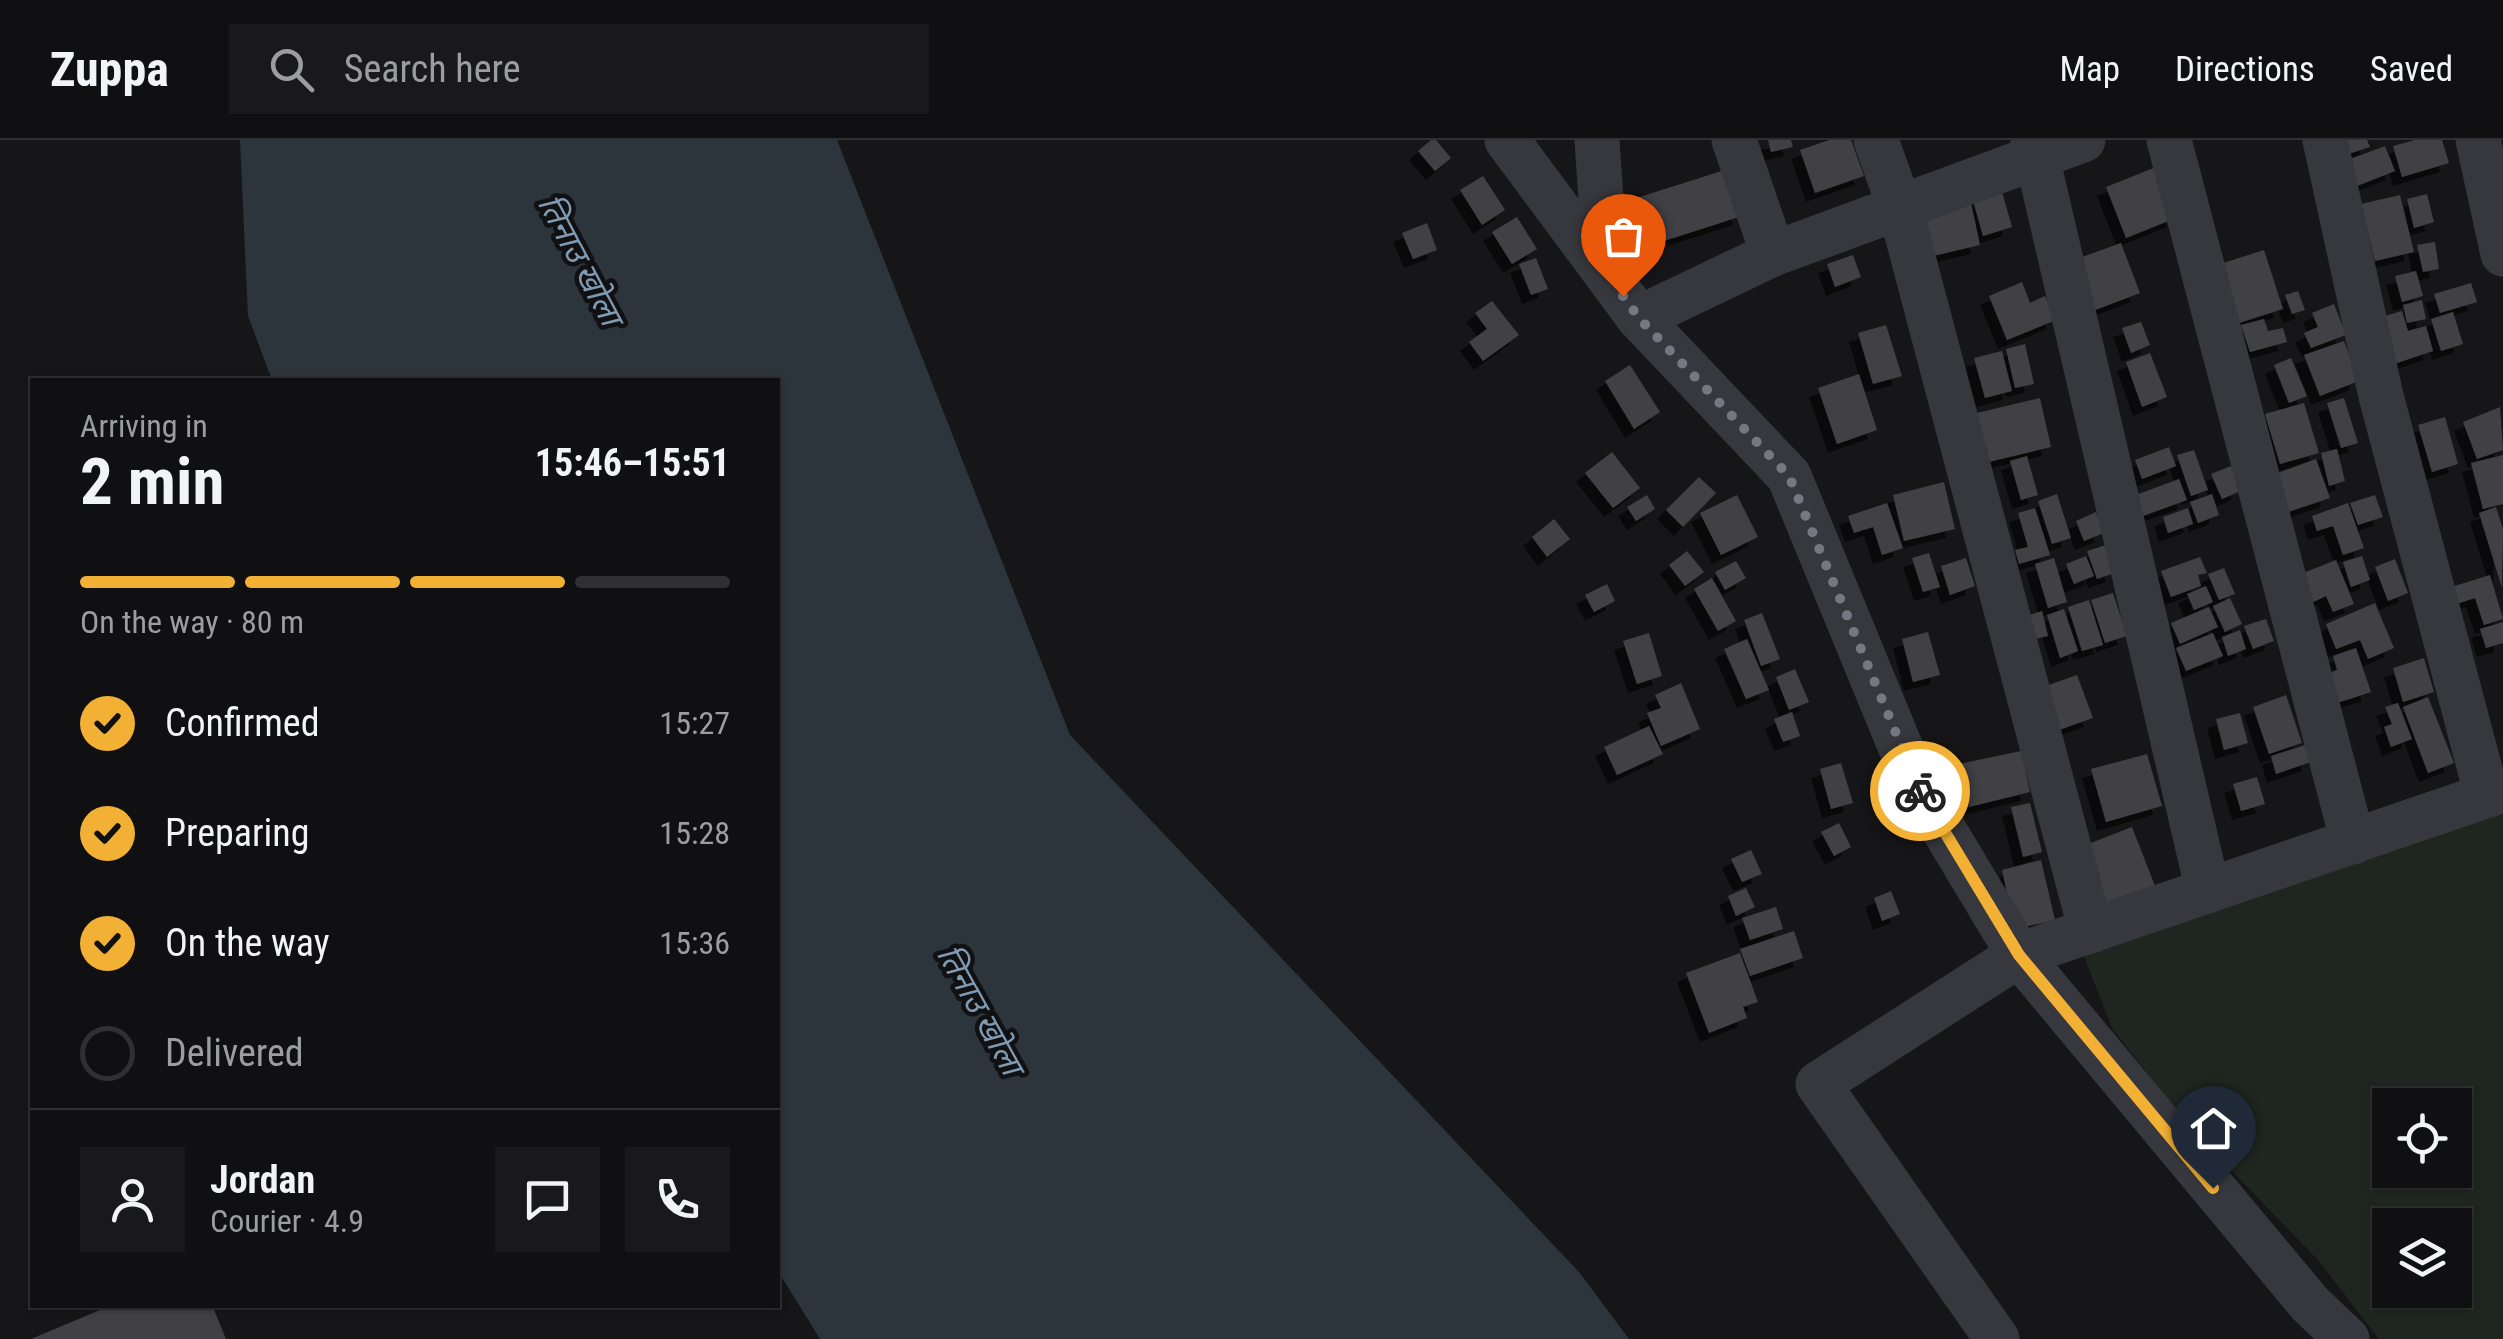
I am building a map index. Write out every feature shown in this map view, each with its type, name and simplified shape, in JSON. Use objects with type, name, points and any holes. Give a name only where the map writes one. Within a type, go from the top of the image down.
[{"type":"street","points":[[1507,140],[1639,318],[1789,476],[1914,780],[2019,955],[2310,1304],[2347,1339]]},
{"type":"street","points":[[1598,140],[1606,273]]},
{"type":"street","points":[[1734,140],[1772,254]]},
{"type":"street","points":[[1876,140],[1900,208],[2091,931]]},
{"type":"street","points":[[1639,318],[1772,254],[1900,208],[2036,148],[2083,140]]},
{"type":"street","points":[[2170,140],[2352,842]]},
{"type":"street","points":[[1996,1339],[1818,1084],[2019,955],[2495,793],[2381,396],[2325,140]]},
{"type":"street","points":[[2478,140],[2503,254]]},
{"type":"street","points":[[2036,148],[2208,891]]},
{"type":"shaded area","points":[[2503,802],[2503,1339],[2379,1339],[2318,1260],[2190,1128],[2112,1028],[2083,954]]},
{"type":"water","name":"तिनाउ खोला","points":[[240,140],[837,140],[1070,735],[1579,1272],[1629,1339],[820,1339],[780,1274],[780,378],[271,378],[248,316]]},
{"type":"building","points":[[1436,140],[1451,158],[1435,171],[1418,151]]},
{"type":"building","points":[[1768,140],[1791,140],[1793,147],[1771,152]]},
{"type":"building","points":[[1829,140],[1851,140],[1864,176],[1815,193],[1800,150]]},
{"type":"building","points":[[2333,140],[2367,140],[2370,147],[2339,157]]},
{"type":"building","points":[[2415,140],[2442,140],[2449,163],[2402,177],[2393,146]]},
{"type":"building","points":[[2385,146],[2395,171],[2352,188],[2342,162]]},
{"type":"building","points":[[2156,167],[2176,218],[2126,238],[2106,187]]},
{"type":"building","points":[[1728,169],[1742,216],[1639,249],[1624,202]]},
{"type":"building","points":[[1483,176],[1505,210],[1482,225],[1460,190]]},
{"type":"building","points":[[1999,181],[2012,227],[1983,236],[1970,190]]},
{"type":"building","points":[[2427,194],[2434,222],[2414,228],[2407,199]]},
{"type":"building","points":[[2400,195],[2414,252],[2375,261],[2361,204]]},
{"type":"building","points":[[1971,203],[1980,245],[1929,257],[1920,214]]},
{"type":"building","points":[[1517,217],[1537,249],[1512,264],[1492,232]]},
{"type":"building","points":[[1427,223],[1437,250],[1413,259],[1402,233]]},
{"type":"building","points":[[2435,242],[2439,269],[2423,272],[2417,245]]},
{"type":"building","points":[[2121,243],[2140,293],[2090,312],[2071,261]]},
{"type":"building","points":[[2264,250],[2283,309],[2239,323],[2220,264]]},
{"type":"building","points":[[1853,255],[1861,277],[1835,287],[1827,264]]},
{"type":"building","points":[[1536,258],[1548,289],[1531,295],[1519,264]]},
{"type":"building","points":[[2416,271],[2423,296],[2402,302],[2395,276]]},
{"type":"building","points":[[2022,282],[2030,303],[2045,296],[2056,320],[2007,340],[1989,296]]},
{"type":"building","points":[[2471,283],[2477,302],[2440,313],[2434,294]]},
{"type":"building","points":[[2298,291],[2305,310],[2292,314],[2285,295]]},
{"type":"building","points":[[2422,300],[2426,319],[2407,323],[2403,305]]},
{"type":"building","points":[[1492,301],[1519,335],[1483,361],[1469,342],[1487,329],[1475,313]]},
{"type":"building","points":[[2334,304],[2346,335],[2311,348],[2304,333],[2318,327],[2312,313]]},
{"type":"building","points":[[2402,311],[2408,331],[2426,326],[2433,351],[2385,367],[2371,320]]},
{"type":"building","points":[[2453,312],[2463,344],[2441,351],[2431,319]]},
{"type":"building","points":[[2264,319],[2268,331],[2283,328],[2287,342],[2250,352],[2241,325]]},
{"type":"building","points":[[2141,322],[2150,345],[2131,353],[2122,328]]},
{"type":"building","points":[[1886,325],[1902,376],[1873,384],[1858,333]]},
{"type":"building","points":[[2344,341],[2359,381],[2320,396],[2304,355]]},
{"type":"building","points":[[2025,344],[2034,384],[2015,388],[2006,349]]},
{"type":"building","points":[[2002,351],[2012,391],[1985,398],[1974,358]]},
{"type":"building","points":[[2150,353],[2167,397],[2142,407],[2126,362]]},
{"type":"building","points":[[2291,358],[2307,396],[2289,403],[2274,365]]},
{"type":"building","points":[[1630,365],[1660,412],[1634,429],[1605,381]]},
{"type":"building","points":[[1859,374],[1877,430],[1837,444],[1818,388]]},
{"type":"building","points":[[2040,398],[2051,447],[1976,465],[1964,416]]},
{"type":"building","points":[[2344,398],[2358,443],[2341,448],[2327,403]]},
{"type":"building","points":[[2304,403],[2319,453],[2280,464],[2265,414]]},
{"type":"building","points":[[2500,407],[2503,450],[2477,459],[2463,422]]},
{"type":"building","points":[[2445,417],[2458,464],[2432,472],[2418,425]]},
{"type":"building","points":[[2169,447],[2176,466],[2142,479],[2135,460]]},
{"type":"building","points":[[2337,449],[2345,481],[2329,486],[2321,453]]},
{"type":"building","points":[[2194,450],[2208,490],[2191,496],[2177,455]]},
{"type":"building","points":[[1612,452],[1640,488],[1613,508],[1585,473]]},
{"type":"building","points":[[2503,455],[2503,504],[2483,509],[2471,463]]},
{"type":"building","points":[[2027,456],[2038,495],[2021,500],[2010,461]]},
{"type":"building","points":[[2316,459],[2330,498],[2285,513],[2272,475]]},
{"type":"building","points":[[2231,466],[2241,491],[2222,499],[2211,474]]},
{"type":"building","points":[[1699,477],[1716,493],[1683,527],[1666,510]]},
{"type":"building","points":[[2179,479],[2187,500],[2143,516],[2136,495]]},
{"type":"building","points":[[1944,482],[1955,529],[1904,541],[1893,495]]},
{"type":"building","points":[[2057,494],[2071,538],[2052,544],[2038,501]]},
{"type":"building","points":[[2212,494],[2219,515],[2198,523],[2190,502]]},
{"type":"building","points":[[1647,495],[1655,509],[1636,521],[1627,507]]},
{"type":"building","points":[[1737,495],[1758,537],[1721,555],[1700,513]]},
{"type":"building","points":[[2375,495],[2383,517],[2358,525],[2350,503]]},
{"type":"building","points":[[1887,503],[1903,548],[1882,555],[1873,527],[1854,533],[1848,516]]},
{"type":"building","points":[[2348,503],[2364,548],[2343,555],[2333,526],[2317,531],[2312,516]]},
{"type":"building","points":[[2496,507],[2503,529],[2502,588],[2479,513]]},
{"type":"building","points":[[2035,508],[2050,555],[2019,564],[2015,550],[2028,547],[2018,513]]},
{"type":"building","points":[[2188,508],[2193,524],[2168,533],[2163,517]]},
{"type":"building","points":[[2096,512],[2104,533],[2084,541],[2076,521]]},
{"type":"building","points":[[1554,519],[1570,539],[1547,557],[1532,537]]},
{"type":"building","points":[[2106,545],[2115,573],[2097,579],[2087,551]]},
{"type":"building","points":[[1687,551],[1704,572],[1685,586],[1669,565]]},
{"type":"building","points":[[1929,553],[1940,587],[1923,592],[1912,558]]},
{"type":"building","points":[[2086,556],[2094,576],[2074,584],[2066,564]]},
{"type":"building","points":[[2362,556],[2370,580],[2351,587],[2343,562]]},
{"type":"building","points":[[2200,557],[2207,573],[2198,575],[2201,586],[2171,597],[2161,571]]},
{"type":"building","points":[[1966,558],[1975,586],[1950,595],[1941,566]]},
{"type":"building","points":[[2054,558],[2067,602],[2048,608],[2035,564]]},
{"type":"building","points":[[2395,559],[2408,593],[2388,601],[2375,567]]},
{"type":"building","points":[[2336,560],[2354,604],[2333,612],[2326,596],[2309,604],[2298,575]]},
{"type":"building","points":[[1736,561],[1746,578],[1725,590],[1715,572]]},
{"type":"building","points":[[2224,568],[2235,594],[2219,600],[2208,574]]},
{"type":"building","points":[[2490,575],[2503,619],[2484,625],[2475,598],[2450,606],[2445,589]]},
{"type":"building","points":[[1712,578],[1736,621],[1718,631],[1694,589]]},
{"type":"building","points":[[1607,584],[1615,601],[1594,612],[1585,595]]},
{"type":"building","points":[[2206,586],[2213,602],[2194,610],[2187,594]]},
{"type":"building","points":[[2113,593],[2127,636],[2105,643],[2091,600]]},
{"type":"building","points":[[2230,598],[2242,624],[2225,632],[2213,606]]},
{"type":"building","points":[[2089,600],[2103,645],[2082,651],[2068,607]]},
{"type":"building","points":[[2375,603],[2394,648],[2368,659],[2360,640],[2336,649],[2326,624]]},
{"type":"building","points":[[2209,607],[2218,627],[2180,644],[2171,623]]},
{"type":"building","points":[[2064,609],[2078,651],[2060,658],[2047,615]]},
{"type":"building","points":[[2042,611],[2048,636],[2032,640],[2026,616]]},
{"type":"building","points":[[1762,613],[1780,659],[1761,666],[1744,620]]},
{"type":"building","points":[[2266,619],[2274,641],[2253,649],[2244,626]]},
{"type":"building","points":[[2503,622],[2503,643],[2486,648],[2480,629]]},
{"type":"building","points":[[2240,630],[2246,649],[2228,656],[2222,637]]},
{"type":"building","points":[[1928,632],[1940,675],[1913,682],[1902,639]]},
{"type":"building","points":[[1649,633],[1662,676],[1637,684],[1623,641]]},
{"type":"building","points":[[2213,633],[2223,656],[2186,671],[2176,648]]},
{"type":"building","points":[[1747,639],[1769,690],[1746,699],[1724,649]]},
{"type":"building","points":[[2356,648],[2371,692],[2328,706],[2318,677],[2337,670],[2333,656]]},
{"type":"building","points":[[2424,658],[2434,692],[2403,702],[2393,668]]},
{"type":"building","points":[[1795,669],[1809,702],[1789,710],[1776,677]]},
{"type":"building","points":[[2077,675],[2093,718],[2059,730],[2043,687]]},
{"type":"building","points":[[1681,683],[1700,729],[1661,746],[1647,713],[1661,708],[1655,695]]},
{"type":"building","points":[[2286,695],[2302,743],[2269,754],[2253,707]]},
{"type":"building","points":[[2428,697],[2454,763],[2428,773],[2403,707]]},
{"type":"building","points":[[2398,703],[2412,739],[2391,747],[2384,727],[2392,724],[2385,707]]},
{"type":"building","points":[[1792,712],[1800,736],[1783,742],[1774,719]]},
{"type":"building","points":[[2240,713],[2248,743],[2224,750],[2216,719]]},
{"type":"building","points":[[1649,726],[1663,754],[1617,775],[1604,747]]},
{"type":"building","points":[[2305,745],[2311,762],[2276,774],[2271,756]]},
{"type":"building","points":[[2021,751],[2030,792],[1969,807],[1959,764]]},
{"type":"building","points":[[2147,754],[2162,806],[2106,822],[2091,769]]},
{"type":"building","points":[[1841,763],[1853,803],[1831,809],[1820,769]]},
{"type":"building","points":[[2257,777],[2265,804],[2241,811],[2233,784]]},
{"type":"building","points":[[2030,803],[2042,852],[2023,857],[2011,807]]},
{"type":"building","points":[[1839,823],[1851,847],[1834,856],[1821,832]]},
{"type":"building","points":[[2132,827],[2155,886],[2101,908],[2078,848]]},
{"type":"building","points":[[1751,850],[1762,874],[1742,882],[1731,859]]},
{"type":"building","points":[[2041,860],[2055,920],[2015,929],[2002,870]]},
{"type":"building","points":[[1746,888],[1755,907],[1736,916],[1728,896]]},
{"type":"building","points":[[1891,891],[1900,914],[1882,921],[1874,898]]},
{"type":"building","points":[[1776,907],[1783,929],[1750,940],[1742,918]]},
{"type":"building","points":[[1794,931],[1803,958],[1750,976],[1740,949]]},
{"type":"building","points":[[1740,953],[1758,1002],[1743,1007],[1747,1018],[1709,1033],[1686,973]]},
{"type":"building","points":[[105,1308],[213,1308],[226,1339],[31,1339]]},
{"type":"way so far","points":[[1623,296],[1639,318],[1789,476],[1920,791]]},
{"type":"route","points":[[1920,791],[2019,955],[2213,1188]]}]
